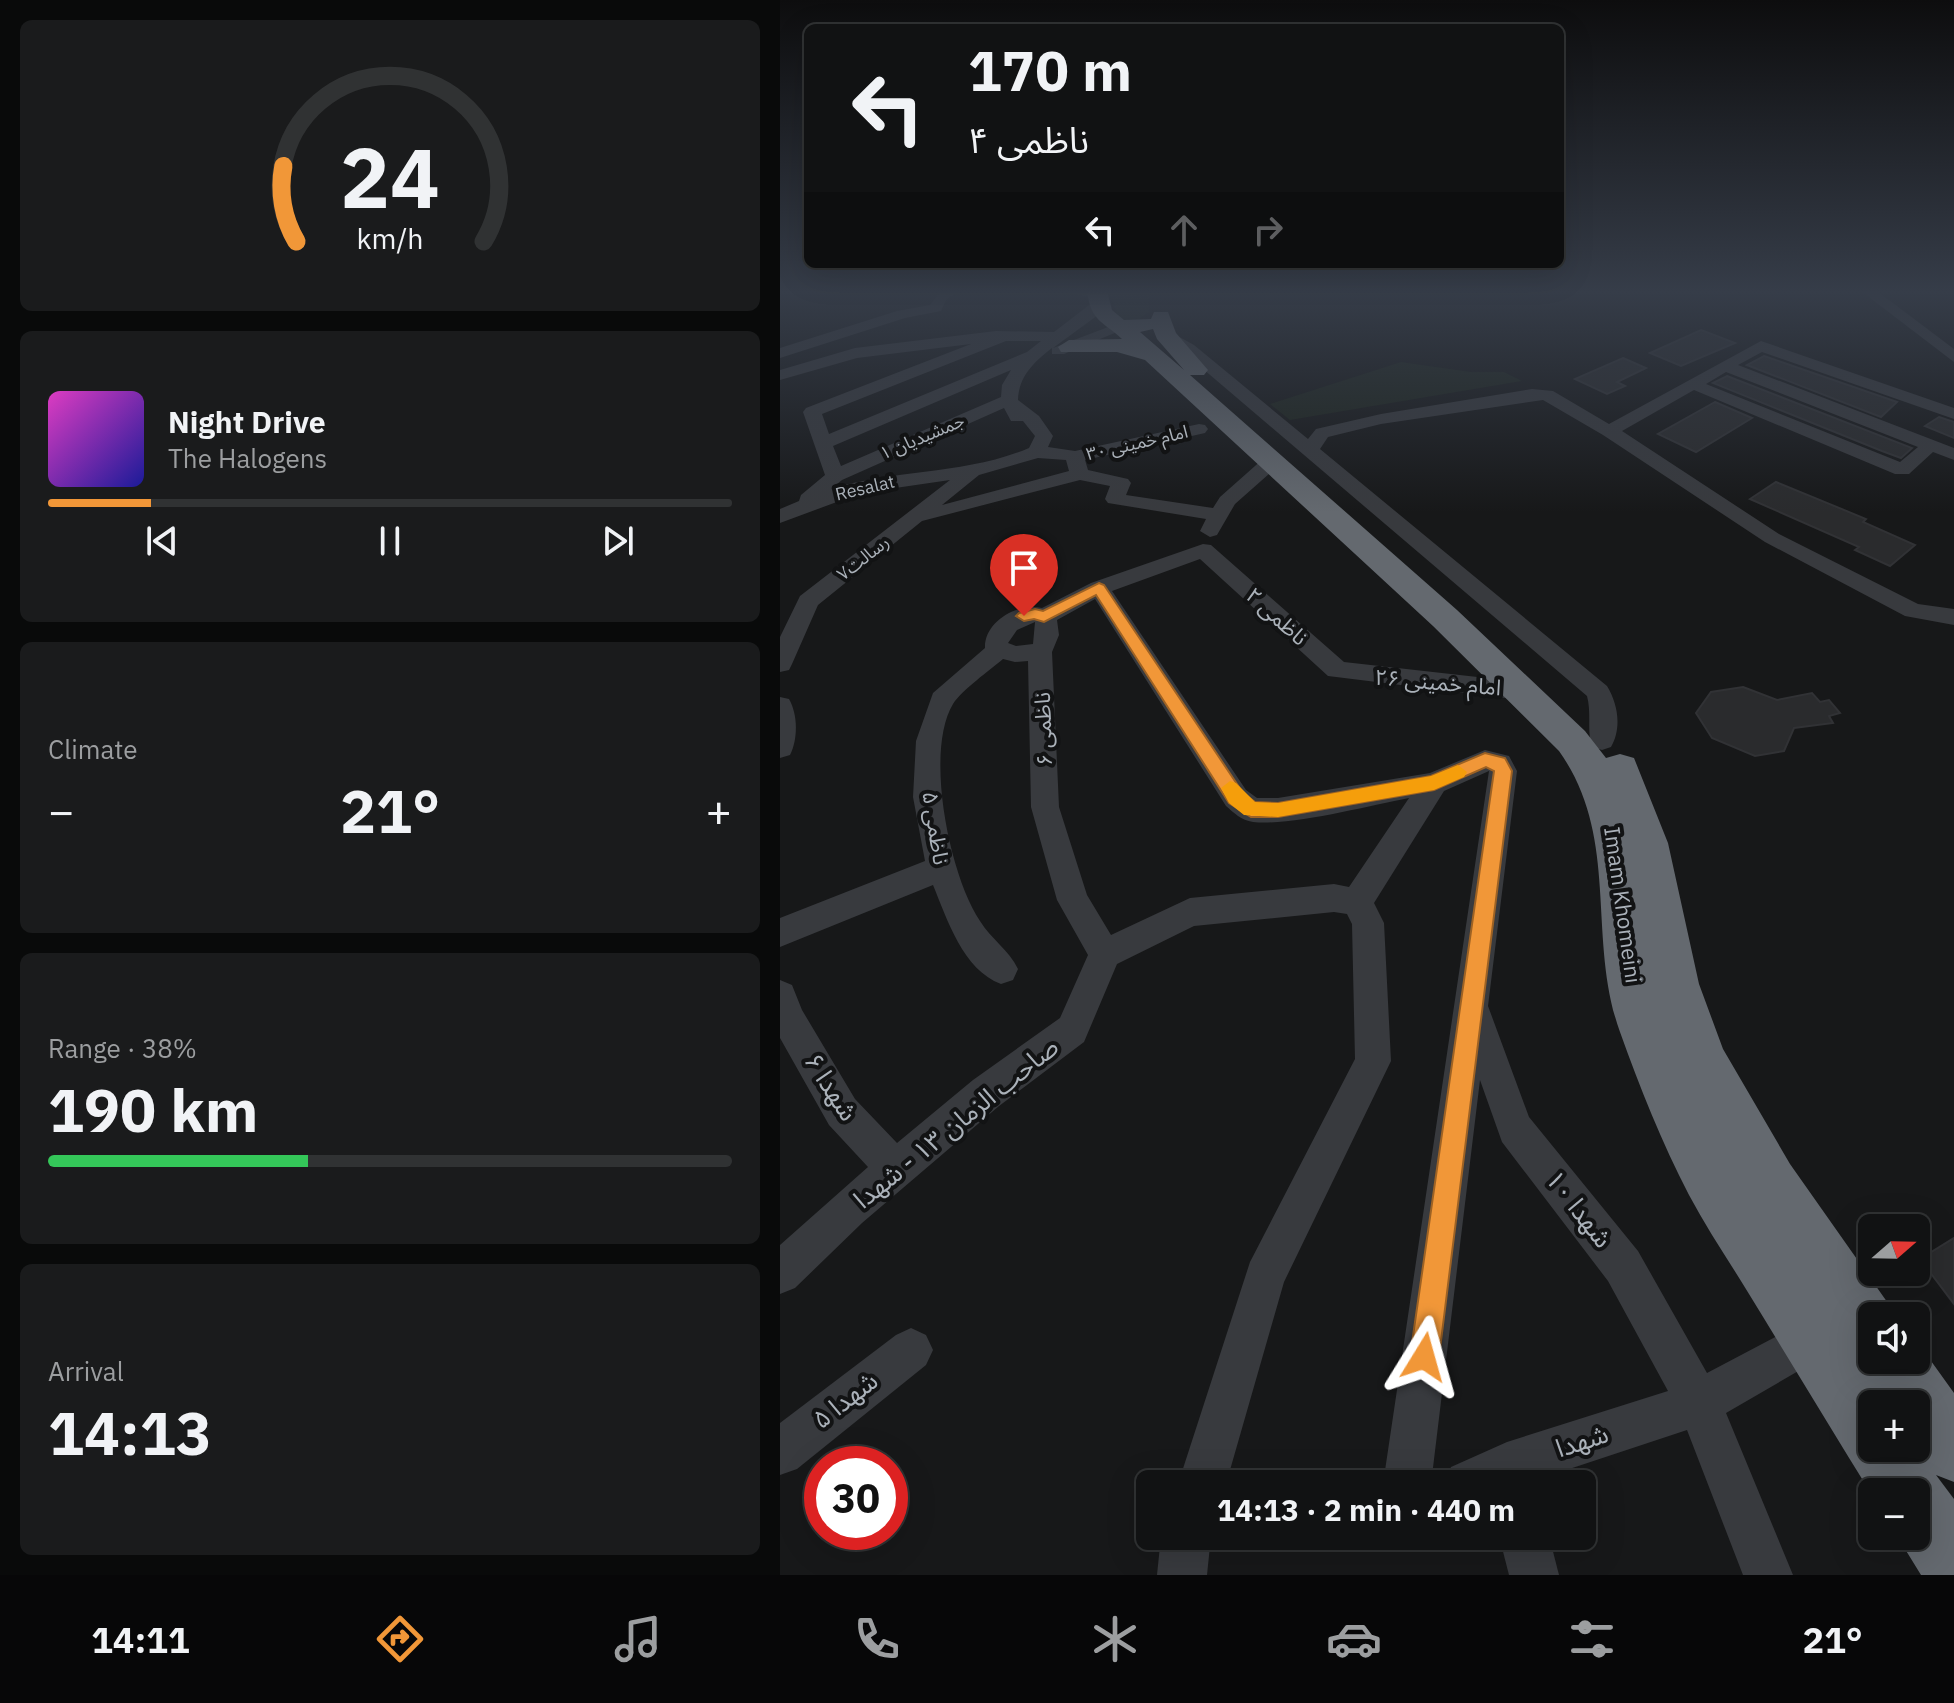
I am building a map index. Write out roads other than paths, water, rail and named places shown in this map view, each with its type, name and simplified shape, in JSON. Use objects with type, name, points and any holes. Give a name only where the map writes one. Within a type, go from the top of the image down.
[{"type":"highway","name":"Imam Khomeini","points":[[1185,364],[1276,443],[1572,741],[1592,768],[1607,801],[1618,848],[1629,962],[1643,1028],[1673,1103],[1709,1176],[1858,1413]]},
{"type":"highway","name":"Imam Khomeini","points":[[1190,364],[1356,500],[1547,677],[1602,740],[1617,762],[1635,804],[1650,854],[1687,1024],[1714,1087],[1752,1155],[1858,1310]]},
{"type":"highway","points":[[1902,1374],[1954,1449]]},
{"type":"highway","points":[[1930,1525],[1954,1562]]},
{"type":"street","points":[[780,375],[816,364]]},
{"type":"street","points":[[835,476],[812,412],[932,364]]},
{"type":"street","points":[[822,444],[1009,364]]},
{"type":"street","points":[[1011,395],[1023,364]]},
{"type":"street","points":[[1011,395],[1031,364]]},
{"type":"street","points":[[1609,431],[1728,364]]},
{"type":"street","points":[[1814,364],[1954,414]]},
{"type":"street","points":[[1725,366],[1954,454]]},
{"type":"street","points":[[1695,385],[1902,470],[1931,445]]},
{"type":"street","points":[[1044,617],[1047,638],[1040,651],[1015,654],[999,649],[995,643],[997,635],[1011,622],[1035,614],[1044,617],[1099,588],[1203,550],[1227,501],[1262,473],[1276,443],[1381,419],[1550,392],[1772,538],[1913,611],[1954,617]]},
{"type":"street","points":[[1011,395],[1044,436],[1036,452],[1061,453],[1077,466],[1121,483],[1115,499],[1150,507],[1162,505],[1219,515]]},
{"type":"street","name":"Resalat","points":[[963,472],[1027,448],[1030,433],[1011,409],[1011,395]]},
{"type":"street","name":"جمشیدیان ۱","points":[[787,514],[835,476],[1011,395]]},
{"type":"street","name":"امام خمینی ۳۰","points":[[913,519],[1199,429]]},
{"type":"street","points":[[1313,435],[1356,500]]},
{"type":"street","name":"Resalat","points":[[787,514],[851,489],[998,468],[1036,452]]},
{"type":"street","name":"رسالت۷","points":[[780,664],[808,601],[913,519],[963,472]]},
{"type":"street","name":"ناظمی ۲","points":[[1203,550],[1337,670],[1355,674]]},
{"type":"street","points":[[1099,588],[1236,798],[1251,810],[1278,810],[1434,783],[1485,760],[1499,763],[1503,771],[1409,1470]]},
{"type":"street","name":"ناظمی ۵","points":[[999,649],[942,699],[929,741],[927,797],[941,868],[968,931],[1001,969]]},
{"type":"street","name":"ناظمی ۶","points":[[1040,651],[1045,807],[1073,900],[1105,954]]},
{"type":"street","name":"امام خمینی ۲۶","points":[[1355,674],[1522,691]]},
{"type":"street","points":[[780,706],[783,721],[780,748]]},
{"type":"street","points":[[1357,902],[1434,783]]},
{"type":"street","points":[[780,933],[941,868]]},
{"type":"street","points":[[1105,954],[1190,912],[1334,898],[1357,902]]},
{"type":"street","points":[[1206,1470],[1265,1277],[1373,1061],[1368,923],[1357,902]]},
{"type":"street","name":"صاحب الزمان ۱۳ - شهدا","points":[[780,1273],[986,1093],[1072,1030],[1105,954]]},
{"type":"street","name":"شهدا ۶","points":[[780,996],[789,1020],[842,1112],[896,1169]]},
{"type":"street","name":"شهدا ۱۰","points":[[1473,1009],[1515,1129],[1623,1266],[1699,1403],[1768,1575]]},
{"type":"street","name":"شهدا","points":[[1517,1470],[1699,1403],[1811,1340]]},
{"type":"street","name":"شهدا ۵","points":[[780,1452],[911,1350]]},
{"type":"street","points":[[1182,1575],[1185,1550]]},
{"type":"street","points":[[1528,1550],[1534,1575]]}]
